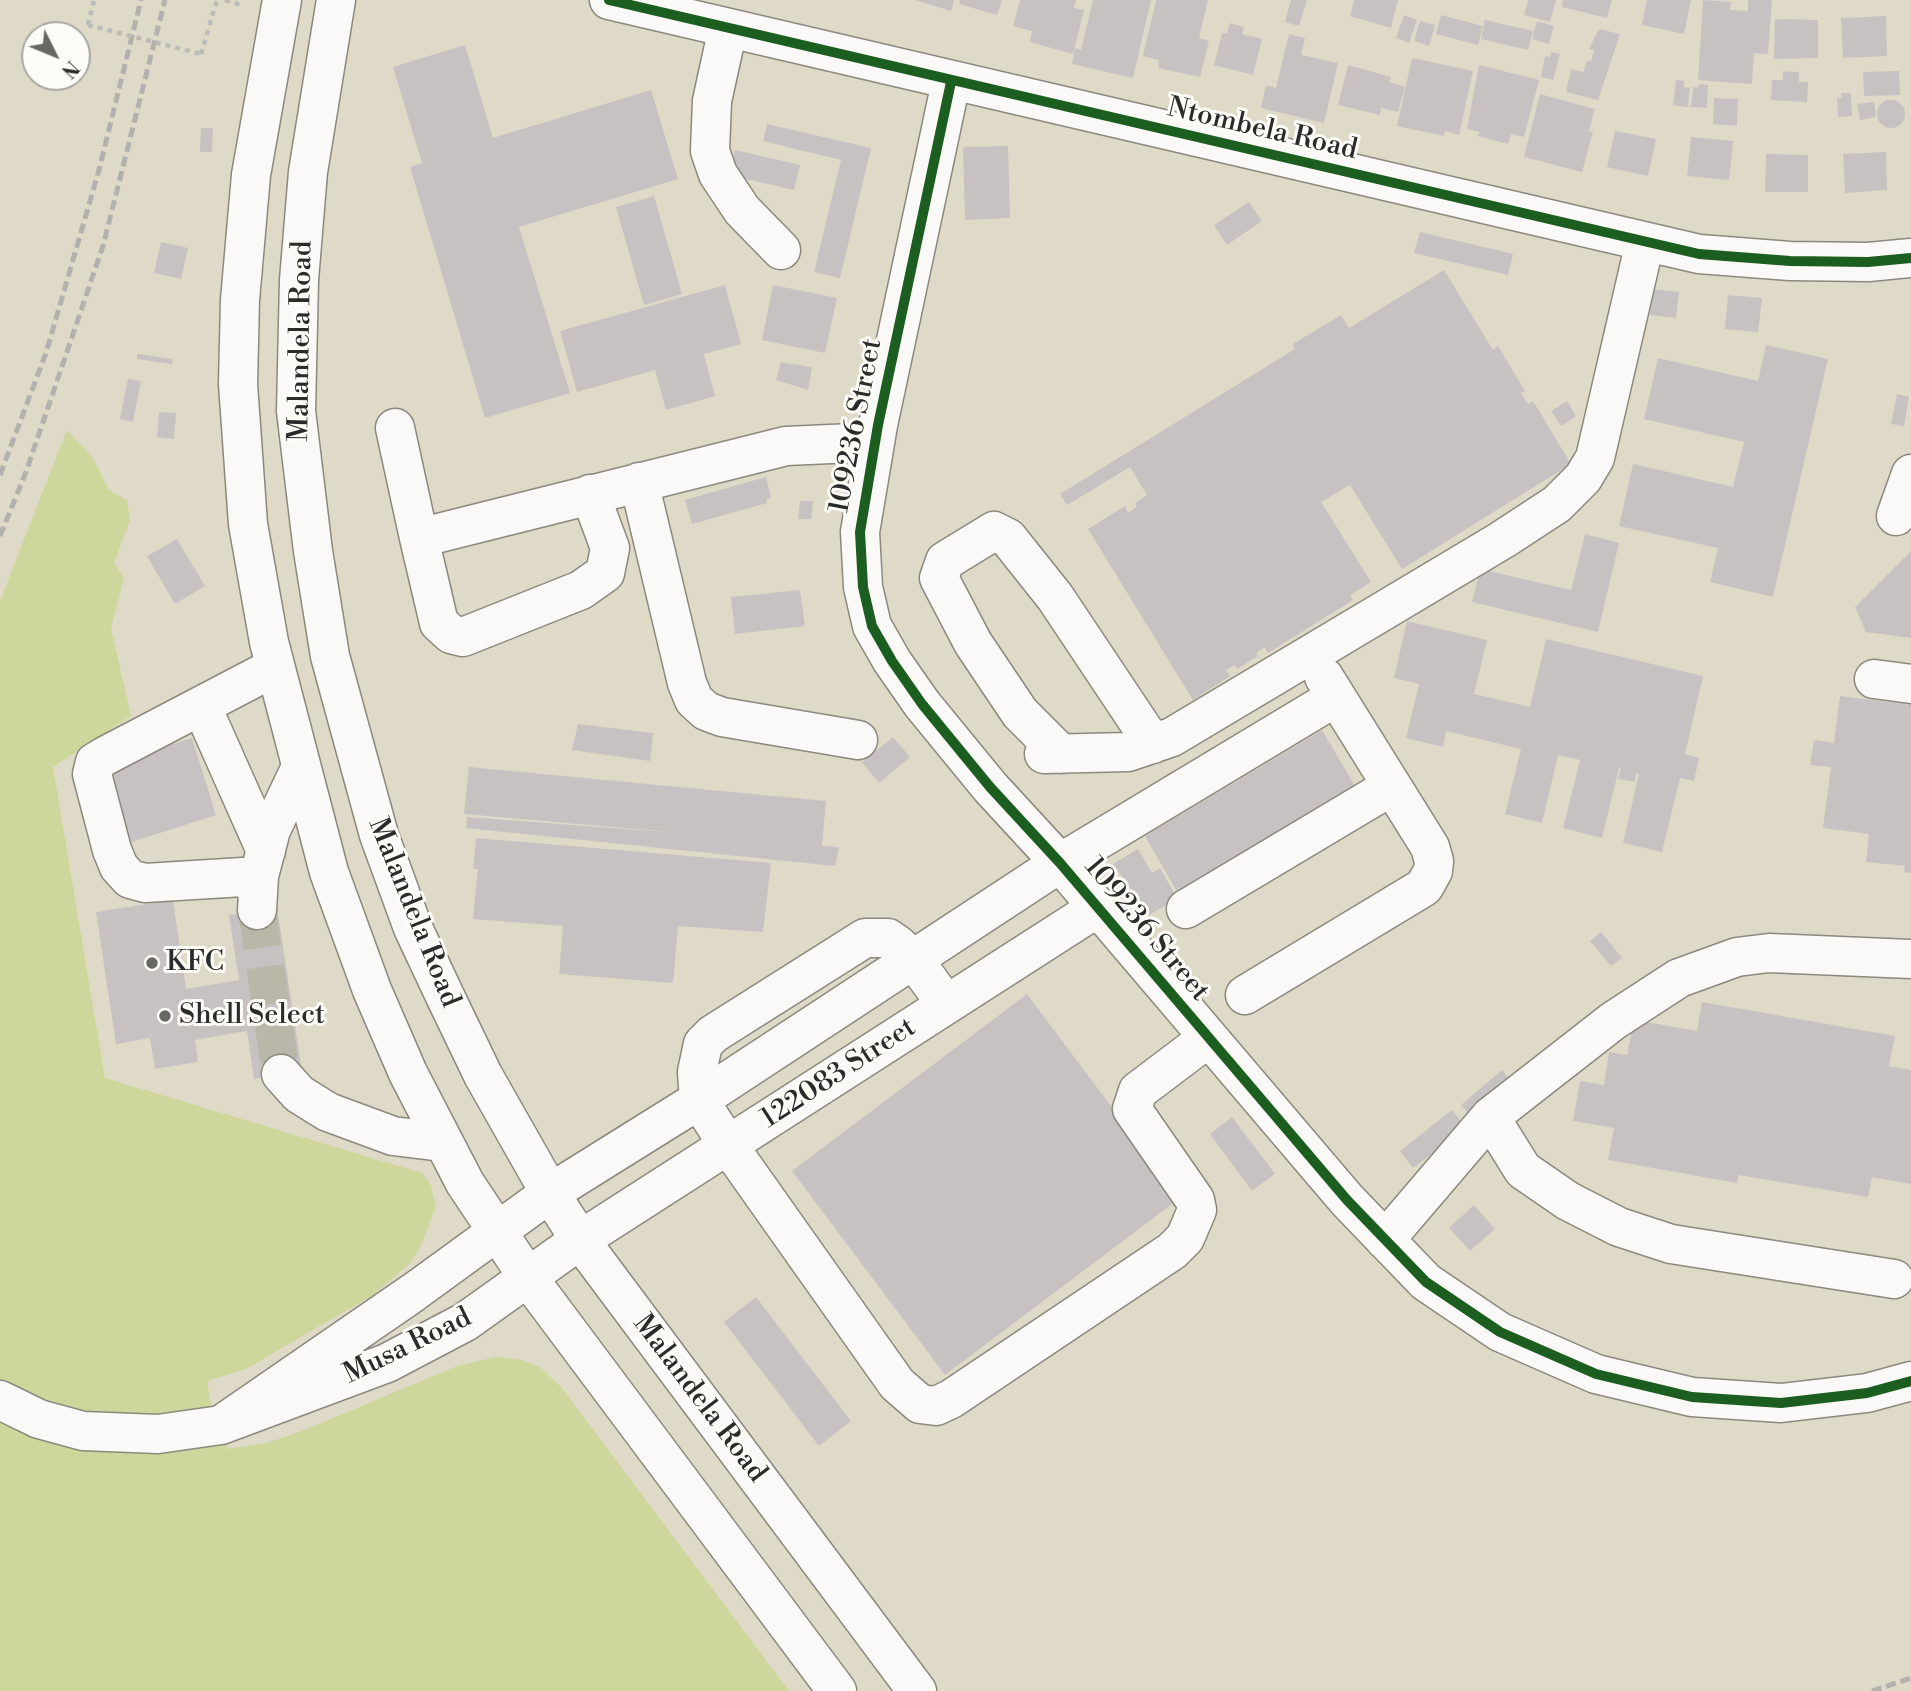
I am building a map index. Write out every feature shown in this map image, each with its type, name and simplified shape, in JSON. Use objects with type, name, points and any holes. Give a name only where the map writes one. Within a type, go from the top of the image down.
[{"type":"street","name":"Malandela Road","points":[[282,0],[251,175],[240,300],[238,384],[248,524],[275,667],[329,872],[372,990],[442,1142],[495,1231],[837,1691]]},
{"type":"street","name":"Malandela Road","points":[[336,0],[308,172],[299,280],[296,411],[313,551],[330,656],[379,835],[413,928],[483,1075],[550,1193],[580,1240],[917,1691]]},
{"type":"street","name":"Ntombela Road","points":[[631,2],[951,82],[1699,254],[1790,261],[1868,262],[1911,258]]},
{"type":"street","points":[[728,28],[712,101],[710,151],[718,174],[742,210],[781,250]]},
{"type":"street","name":"109236 Street","points":[[951,82],[875,442],[860,532],[863,587],[872,626],[922,704],[990,787],[1060,863],[1208,1038],[1385,1240],[1426,1282],[1500,1332],[1596,1374],[1692,1397],[1781,1403],[1867,1393],[1911,1381]]},
{"type":"street","points":[[1153,744],[1055,597],[1008,538],[994,531],[945,561],[939,578],[973,643],[1020,713],[1052,754],[1128,752],[1153,744],[1193,725],[1502,540],[1557,504],[1583,478],[1595,458],[1646,242]]},
{"type":"street","points":[[395,428],[439,623],[451,634],[463,637],[581,590],[605,573],[611,548],[590,494]]},
{"type":"street","points":[[419,538],[786,446],[875,442]]},
{"type":"street","points":[[1896,516],[1911,474]]},
{"type":"street","points":[[639,482],[687,683],[694,700],[706,711],[722,717],[858,740]]},
{"type":"street","points":[[1245,995],[1424,887],[1434,861],[1430,848],[1310,654]]},
{"type":"street","points":[[261,879],[145,883],[130,879],[119,867],[112,850],[92,774],[96,762],[275,667]]},
{"type":"street","name":"122083 Street","points":[[550,1193],[699,1100],[1060,863],[1336,697]]},
{"type":"street","points":[[202,707],[261,879]]},
{"type":"street","points":[[261,879],[271,830],[300,769]]},
{"type":"street","points":[[1186,909],[1392,786]]},
{"type":"street","name":"122083 Street","points":[[580,1240],[1097,908]]},
{"type":"street","points":[[1385,1240],[1490,1117],[1614,1021],[1679,978],[1737,957],[1769,953],[1911,959]]},
{"type":"street","points":[[914,960],[946,1004]]},
{"type":"street","points":[[699,1100],[897,1384],[920,1404],[936,1406],[1172,1251],[1185,1238],[1197,1210],[1195,1200],[1184,1180],[1132,1109],[1138,1091],[1208,1038]]},
{"type":"street","points":[[281,1074],[299,1094],[328,1112],[393,1136],[442,1142]]},
{"type":"street","points":[[1490,1117],[1523,1170],[1568,1201],[1619,1227],[1671,1244],[1894,1279]]},
{"type":"street","name":"Musa Road","points":[[221,1424],[398,1303],[550,1193]]},
{"type":"street","name":"Musa Road","points":[[0,1400],[39,1419],[83,1431],[158,1434],[221,1424],[387,1363],[465,1322],[529,1279],[580,1240]]},
{"type":"path","points":[[94,0],[88,25],[201,54],[217,0]]},
{"type":"green space","points":[[67,430],[93,458],[109,490],[127,500],[130,520],[114,563],[124,578],[111,628],[131,716],[53,767],[105,1078],[422,1173],[431,1185],[436,1207],[419,1250],[408,1265],[373,1295],[246,1369],[207,1381],[211,1405],[228,1449],[267,1443],[302,1431],[457,1366],[495,1357],[523,1360],[540,1367],[562,1388],[789,1691],[0,1691],[0,601]]},
{"type":"building","points":[[915,0],[954,0],[951,11]]},
{"type":"building","points":[[960,0],[1002,0],[997,15],[959,4]]},
{"type":"building","points":[[1020,0],[1076,0],[1074,8],[1084,10],[1073,54],[1030,42],[1032,31],[1013,26]]},
{"type":"building","points":[[1093,0],[1151,0],[1133,78],[1072,64],[1075,48],[1081,50]]},
{"type":"building","points":[[1156,0],[1208,0],[1199,38],[1209,41],[1200,77],[1158,68],[1159,60],[1143,56]]},
{"type":"building","points":[[1291,0],[1307,0],[1299,26],[1285,22]]},
{"type":"building","points":[[1354,0],[1398,0],[1391,28],[1350,16]]},
{"type":"building","points":[[1528,0],[1556,0],[1550,22],[1524,15]]},
{"type":"building","points":[[1563,0],[1612,0],[1607,18],[1562,7]]},
{"type":"building","points":[[1647,0],[1691,0],[1684,34],[1642,25]]},
{"type":"building","points":[[1703,0],[1731,2],[1730,10],[1748,11],[1748,0],[1772,0],[1768,54],[1754,53],[1752,84],[1698,80]]},
{"type":"building","points":[[1404,15],[1417,20],[1409,43],[1396,38]]},
{"type":"building","points":[[1441,15],[1483,26],[1478,45],[1436,34]]},
{"type":"building","points":[[1886,16],[1887,56],[1843,58],[1841,18]]},
{"type":"building","points":[[1775,19],[1818,20],[1818,58],[1774,59]]},
{"type":"building","points":[[1485,20],[1533,31],[1528,50],[1481,39]]},
{"type":"building","points":[[1420,21],[1435,25],[1429,46],[1414,41]]},
{"type":"building","points":[[1537,21],[1554,26],[1549,44],[1532,39]]},
{"type":"building","points":[[1230,23],[1244,27],[1242,34],[1262,39],[1253,75],[1214,65],[1222,33],[1227,34]]},
{"type":"building","points":[[1599,29],[1620,34],[1598,100],[1566,92],[1571,69],[1583,72],[1587,61],[1591,62],[1594,50],[1589,49]]},
{"type":"building","points":[[1289,34],[1305,38],[1301,55],[1338,63],[1324,123],[1261,108],[1266,85],[1276,88]]},
{"type":"building","points":[[465,45],[493,138],[651,90],[678,179],[519,227],[570,393],[485,418],[410,167],[422,163],[393,67]]},
{"type":"building","points":[[1551,52],[1560,54],[1553,80],[1541,77],[1545,56],[1550,57]]},
{"type":"building","points":[[1412,58],[1473,71],[1459,135],[1445,131],[1444,136],[1397,126]]},
{"type":"building","points":[[1348,65],[1391,77],[1389,82],[1405,87],[1398,112],[1381,108],[1380,115],[1338,105]]},
{"type":"building","points":[[1479,65],[1539,80],[1524,137],[1511,134],[1508,144],[1478,136],[1480,132],[1467,129]]},
{"type":"building","points":[[1783,71],[1799,72],[1799,82],[1808,82],[1807,102],[1771,100],[1772,80],[1783,80]]},
{"type":"building","points":[[1899,71],[1900,95],[1864,96],[1863,72]]},
{"type":"building","points":[[1676,80],[1684,81],[1684,87],[1690,88],[1688,107],[1673,105]]},
{"type":"building","points":[[1699,84],[1708,85],[1707,108],[1691,107],[1693,87],[1698,88]]},
{"type":"building","points":[[1841,93],[1851,93],[1852,116],[1838,117],[1837,98],[1842,98]]},
{"type":"building","points":[[1540,94],[1595,109],[1589,131],[1593,132],[1582,172],[1524,157]]},
{"type":"building","points":[[1714,98],[1738,99],[1737,126],[1713,124]]},
{"type":"building","points":[[1891,100],[1901,104],[1905,114],[1901,124],[1891,128],[1881,124],[1877,114],[1881,104]]},
{"type":"building","points":[[1874,102],[1876,117],[1860,120],[1857,104]]},
{"type":"building","points":[[767,124],[871,148],[840,278],[814,272],[841,160],[763,141]]},
{"type":"building","points":[[201,128],[213,128],[212,152],[200,152]]},
{"type":"building","points":[[1615,131],[1656,139],[1648,176],[1607,167]]},
{"type":"building","points":[[1691,137],[1733,141],[1729,180],[1687,176]]},
{"type":"building","points":[[1008,146],[1010,218],[965,220],[963,147]]},
{"type":"building","points":[[735,150],[800,165],[794,190],[729,175]]},
{"type":"building","points":[[1886,152],[1887,190],[1845,193],[1843,154]]},
{"type":"building","points":[[1766,154],[1808,155],[1808,192],[1765,192]]},
{"type":"building","points":[[654,196],[682,294],[644,305],[616,207]]},
{"type":"building","points":[[1249,202],[1262,221],[1227,245],[1214,225]]},
{"type":"building","points":[[1420,232],[1513,254],[1508,275],[1414,253]]},
{"type":"building","points":[[161,242],[188,248],[181,279],[154,273]]},
{"type":"building","points":[[1444,270],[1493,350],[1498,346],[1525,391],[1521,393],[1528,404],[1533,401],[1571,464],[1402,569],[1350,485],[1321,502],[1371,582],[1350,595],[1353,600],[1268,653],[1265,647],[1256,653],[1258,656],[1237,669],[1235,665],[1226,670],[1230,676],[1193,700],[1088,529],[1125,506],[1128,513],[1137,507],[1135,503],[1147,495],[1130,467],[1067,505],[1060,494],[1295,349],[1293,344],[1341,315],[1349,328]]},
{"type":"building","points":[[725,285],[741,344],[704,354],[715,396],[666,410],[655,370],[577,392],[560,331]]},
{"type":"building","points":[[773,285],[837,298],[825,353],[762,340]]},
{"type":"building","points":[[1652,289],[1679,292],[1676,318],[1650,315]]},
{"type":"building","points":[[1728,295],[1762,298],[1758,332],[1725,329]]},
{"type":"building","points":[[1766,345],[1828,359],[1773,597],[1710,582],[1718,548],[1619,526],[1633,464],[1733,487],[1744,442],[1644,419],[1658,358],[1758,381]]},
{"type":"building","points":[[137,354],[173,359],[172,364],[137,359]]},
{"type":"building","points":[[781,362],[812,367],[808,390],[776,380]]},
{"type":"building","points":[[128,379],[141,381],[133,422],[120,419]]},
{"type":"building","points":[[1897,394],[1909,397],[1904,426],[1891,424]]},
{"type":"building","points":[[1567,401],[1576,416],[1561,426],[1551,411]]},
{"type":"building","points":[[159,412],[176,413],[174,439],[157,437]]},
{"type":"building","points":[[766,477],[771,498],[766,499],[767,503],[692,524],[685,500]]},
{"type":"building","points":[[800,501],[813,501],[811,519],[798,519]]},
{"type":"building","points":[[1585,534],[1619,543],[1598,632],[1472,602],[1480,569],[1571,590]]},
{"type":"building","points":[[177,539],[205,586],[175,604],[147,556]]},
{"type":"building","points":[[1911,551],[1911,638],[1866,632],[1855,607]]},
{"type":"building","points":[[800,590],[805,626],[735,634],[731,597]]},
{"type":"building","points":[[1407,621],[1487,640],[1474,694],[1530,707],[1546,639],[1703,676],[1685,754],[1699,758],[1694,781],[1680,778],[1662,852],[1623,843],[1639,774],[1636,773],[1635,782],[1618,779],[1619,768],[1602,838],[1563,828],[1580,760],[1558,755],[1542,823],[1505,814],[1521,749],[1446,731],[1443,747],[1406,738],[1419,684],[1394,678]]},
{"type":"building","points":[[1840,696],[1911,705],[1911,873],[1904,872],[1905,866],[1866,862],[1869,834],[1823,828],[1831,767],[1810,765],[1814,740],[1834,743]]},
{"type":"building","points":[[578,724],[653,733],[650,761],[572,750]]},
{"type":"building","points":[[1322,730],[1356,788],[1179,895],[1145,836]]},
{"type":"building","points":[[893,737],[910,757],[879,783],[862,762]]},
{"type":"building","points":[[192,738],[216,815],[122,845],[98,767]]},
{"type":"building","points":[[469,767],[826,801],[822,846],[839,847],[835,866],[466,828],[467,817],[693,834],[464,814]]},
{"type":"building","points":[[476,838],[771,863],[763,932],[678,926],[673,983],[559,974],[563,926],[473,919],[478,869],[473,869]]},
{"type":"building","points":[[1138,849],[1152,873],[1160,868],[1177,898],[1149,915],[1113,864]]},
{"type":"building","points":[[173,900],[186,989],[239,980],[229,915],[277,908],[302,1071],[254,1079],[247,1031],[195,1040],[198,1062],[155,1069],[150,1038],[116,1044],[96,912]]},
{"type":"building","points":[[1601,932],[1622,958],[1611,966],[1590,941]]},
{"type":"building","points":[[1027,994],[1180,1198],[945,1375],[792,1171]]},
{"type":"building","points":[[1702,1002],[1895,1036],[1889,1066],[1911,1070],[1911,1184],[1872,1177],[1868,1197],[1739,1175],[1737,1183],[1608,1160],[1614,1128],[1573,1121],[1580,1081],[1604,1085],[1609,1052],[1627,1055],[1634,1020],[1697,1031]]},
{"type":"building","points":[[1502,1070],[1514,1085],[1473,1119],[1461,1105]]},
{"type":"building","points":[[1452,1110],[1466,1128],[1413,1168],[1400,1151]]},
{"type":"building","points":[[1232,1117],[1275,1174],[1252,1191],[1210,1134]]},
{"type":"building","points":[[1474,1205],[1495,1229],[1470,1251],[1449,1228]]},
{"type":"building","points":[[756,1297],[851,1421],[819,1446],[724,1322]]},
{"type":"tunnel","points":[[257,910],[281,1074]]},
{"type":"railway","points":[[0,475],[46,353],[99,170],[141,0]]},
{"type":"railway","points":[[0,536],[26,472],[103,246],[165,0]]},
{"type":"railway","points":[[1872,1691],[1911,1678]]},
{"type":"cycle path","points":[[609,0],[1699,254],[1790,261],[1868,262],[1911,258]]},
{"type":"cycle path","points":[[951,82],[878,425],[860,532],[863,587],[872,626],[922,704],[990,787],[1060,863],[1347,1200],[1426,1282],[1500,1332],[1596,1374],[1692,1397],[1781,1403],[1867,1393],[1911,1381]]},
{"type":"place","name":"KFC","points":[[152,963]]},
{"type":"place","name":"Shell Select","points":[[165,1016]]}]
